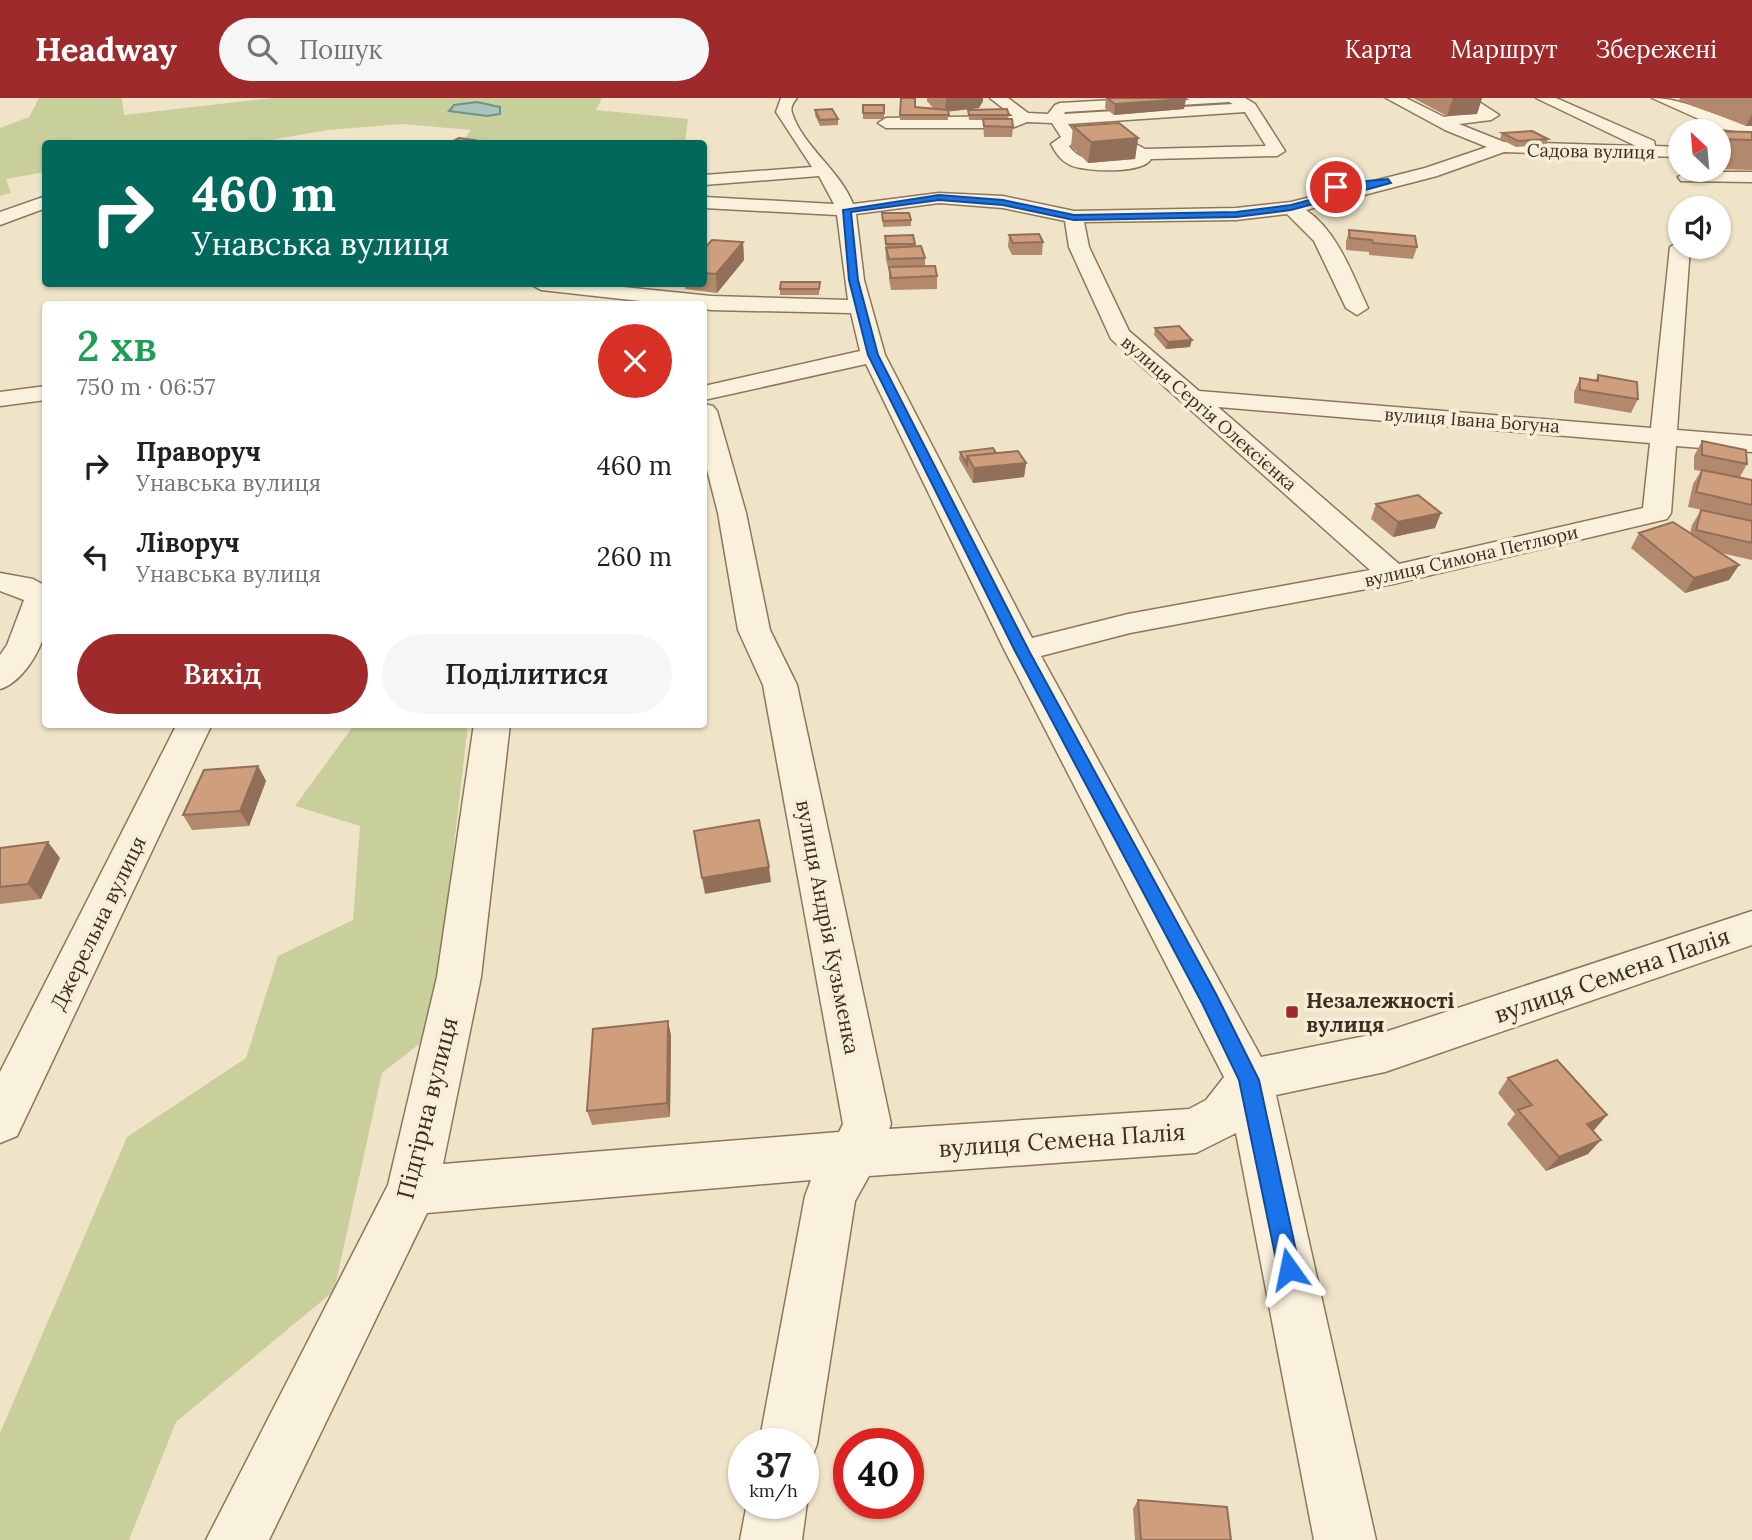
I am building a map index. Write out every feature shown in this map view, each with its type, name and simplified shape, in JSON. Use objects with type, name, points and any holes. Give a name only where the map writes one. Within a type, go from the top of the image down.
[{"type":"street","points":[[789,98],[784,104],[788,121],[836,191],[859,307],[873,355],[1022,651],[1203,987],[1249,1080],[1345,1540]]},
{"type":"street","points":[[998,98],[1017,114]]},
{"type":"street","points":[[1057,119],[1060,108],[1226,98]]},
{"type":"street","points":[[1142,154],[1143,160],[1130,163],[1077,163],[1065,154],[1059,144],[1071,139],[1107,137],[1119,140],[1142,154],[1277,151],[1250,107],[1234,98]]},
{"type":"street","points":[[1394,98],[1502,148]]},
{"type":"street","points":[[1442,122],[1491,115],[1462,98]]},
{"type":"street","points":[[1544,98],[1668,150]]},
{"type":"street","points":[[1660,98],[1727,127],[1752,128]]},
{"type":"street","points":[[950,115],[1017,114],[1057,119],[1250,107]]},
{"type":"street","points":[[886,123],[1012,124],[1017,114]]},
{"type":"street","points":[[1057,119],[1071,139]]},
{"type":"street","points":[[707,180],[974,199],[1074,217],[1236,214],[1291,208],[1431,172],[1502,148]]},
{"type":"street","name":"Садова вулиця","points":[[1502,148],[1668,152]]},
{"type":"street","points":[[1731,176],[1752,177]]},
{"type":"street","points":[[1103,210],[1388,181]]},
{"type":"street","points":[[707,203],[836,191],[977,189]]},
{"type":"street","points":[[0,219],[42,203]]},
{"type":"street","points":[[1291,208],[1308,217],[1330,248],[1357,308]]},
{"type":"street","name":"вулиця Сергія Олексієнка","points":[[1074,217],[1079,247],[1119,334],[1393,575]]},
{"type":"street","name":"вулиця Симона Петлюри","points":[[1022,651],[1128,624],[1393,575],[1657,513],[1679,259]]},
{"type":"street","points":[[597,287],[671,291],[704,301]]},
{"type":"street","points":[[707,302],[859,307]]},
{"type":"street","points":[[707,372],[873,355]]},
{"type":"street","points":[[707,392],[873,355]]},
{"type":"street","points":[[0,399],[42,394]]},
{"type":"street","name":"вулиця Івана Богуна","points":[[1192,398],[1752,444]]},
{"type":"street","name":"вулиця Андрія Кузьменка","points":[[707,422],[732,513],[754,630],[780,685],[867,1124],[855,1154],[830,1196],[791,1428]]},
{"type":"street","points":[[0,582],[22,586],[42,598]]},
{"type":"street","points":[[0,678],[23,647],[42,601]]},
{"type":"street","name":"Джерельна вулиця","points":[[0,1121],[193,728]]},
{"type":"street","name":"Підгірна вулиця","points":[[237,1540],[412,1191],[459,977],[491,728]]},
{"type":"street","name":"вулиця Семена Палія","points":[[412,1191],[855,1154],[1196,1131],[1223,1115],[1249,1080],[1385,1052],[1752,928]]},
{"type":"street","points":[[771,1540],[774,1519]]},
{"type":"green space","points":[[39,98],[122,98],[124,115],[272,98],[602,98],[596,110],[688,119],[685,140],[463,140],[471,130],[402,124],[328,130],[270,140],[42,140],[42,173],[6,179],[11,193],[0,196],[0,128],[29,117]]},
{"type":"green space","points":[[352,728],[468,728],[432,1034],[382,1073],[334,1291],[176,1422],[129,1540],[0,1540],[0,1433],[127,1137],[246,1058],[278,956],[353,920],[360,826],[295,806]]},
{"type":"water","points":[[477,102],[500,107],[500,114],[487,116],[449,111],[454,105]]},
{"type":"building","points":[[901,98],[915,98],[915,107],[948,110],[949,115],[900,115]]},
{"type":"building","points":[[1107,98],[1184,98],[1186,99],[1115,104]]},
{"type":"building","points":[[863,105],[884,105],[884,113],[863,113]]},
{"type":"building","points":[[832,109],[838,119],[820,120],[815,110]]},
{"type":"building","points":[[1007,109],[1009,115],[969,115],[968,110]]},
{"type":"building","points":[[983,119],[1012,119],[1013,127],[984,126]]},
{"type":"building","points":[[1119,123],[1138,138],[1091,142],[1073,126]]},
{"type":"building","points":[[1532,131],[1548,139],[1518,141],[1502,133]]},
{"type":"building","points":[[1731,131],[1752,132],[1752,140],[1731,139]]},
{"type":"building","points":[[882,213],[909,213],[911,220],[883,221]]},
{"type":"building","points":[[1349,230],[1415,236],[1417,247],[1350,238]]},
{"type":"building","points":[[1039,234],[1043,242],[1013,243],[1009,235]]},
{"type":"building","points":[[913,235],[915,244],[886,244],[885,236]]},
{"type":"building","points":[[712,240],[743,242],[716,274],[707,273],[707,246]]},
{"type":"building","points":[[921,246],[925,258],[889,259],[886,248]]},
{"type":"building","points":[[935,266],[937,276],[891,278],[889,267]]},
{"type":"building","points":[[781,282],[820,282],[819,289],[780,289]]},
{"type":"building","points":[[1179,326],[1192,340],[1168,342],[1155,328]]},
{"type":"building","points":[[1598,375],[1637,382],[1638,399],[1580,390],[1580,378],[1598,381]]},
{"type":"building","points":[[1702,441],[1746,450],[1747,464],[1702,455]]},
{"type":"building","points":[[993,448],[996,453],[967,456],[967,464],[960,452]]},
{"type":"building","points":[[1018,451],[1026,463],[974,468],[967,456]]},
{"type":"building","points":[[1702,470],[1752,480],[1752,505],[1696,492]]},
{"type":"building","points":[[1418,495],[1441,513],[1398,522],[1376,504]]},
{"type":"building","points":[[1701,510],[1752,521],[1752,543],[1696,530]]},
{"type":"building","points":[[1673,522],[1739,565],[1694,578],[1639,533]]},
{"type":"building","points":[[258,766],[240,811],[183,815],[204,770]]},
{"type":"building","points":[[759,820],[769,867],[702,878],[694,831]]},
{"type":"building","points":[[48,842],[28,884],[0,887],[0,848]]},
{"type":"building","points":[[668,1021],[667,1103],[587,1111],[593,1029]]},
{"type":"building","points":[[1557,1060],[1607,1115],[1587,1124],[1601,1140],[1559,1157],[1518,1110],[1532,1105],[1508,1078]]},
{"type":"building","points":[[1138,1500],[1227,1507],[1231,1540],[1141,1540]]},
{"type":"place","name":"Незалежності вулиця","points":[[1292,1012]]},
{"type":"route","points":[[1289,1269],[1249,1080],[1209,999],[1022,651],[873,355],[859,307],[846,210],[939,198],[1003,202],[1074,217],[1236,214],[1291,208],[1388,181],[1336,187]]}]
